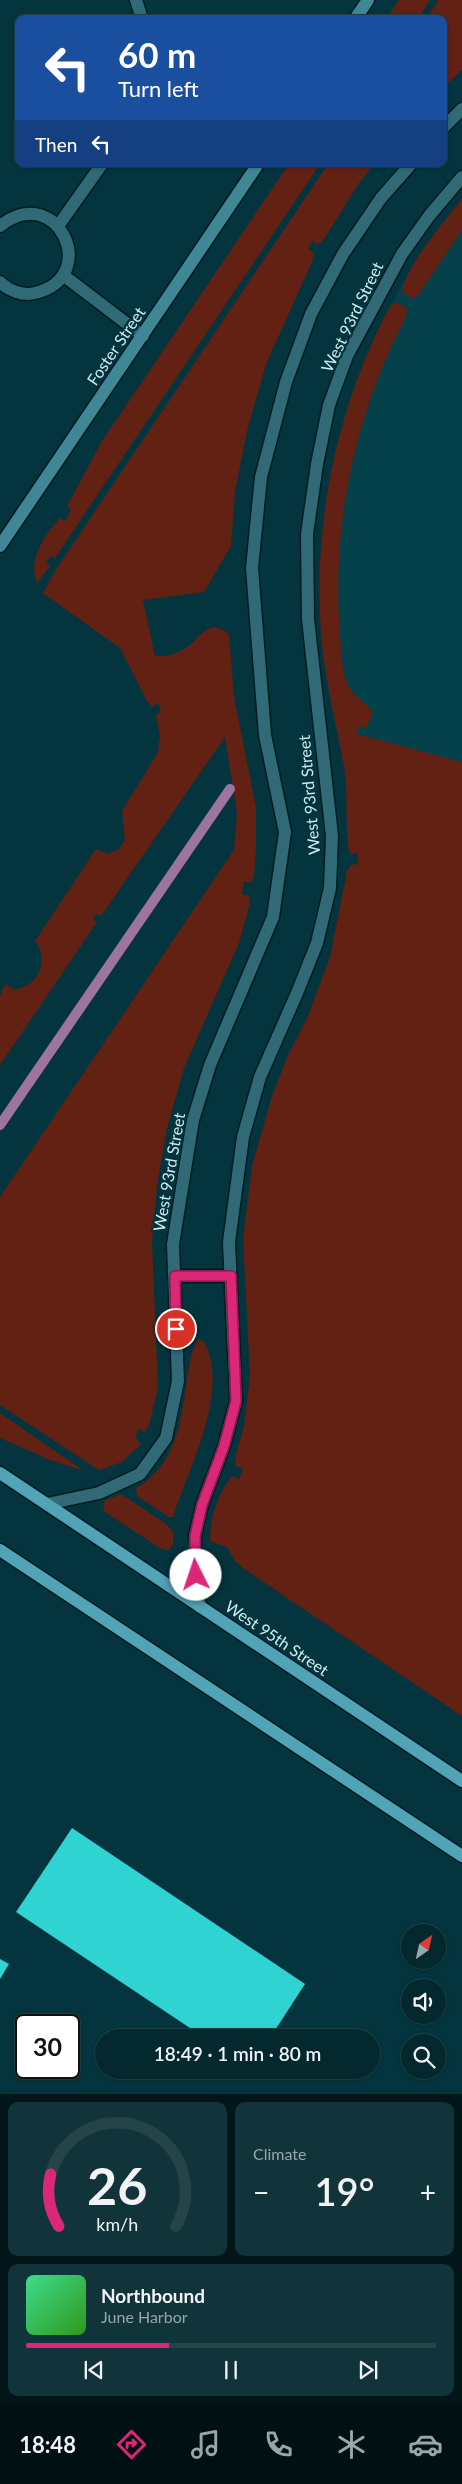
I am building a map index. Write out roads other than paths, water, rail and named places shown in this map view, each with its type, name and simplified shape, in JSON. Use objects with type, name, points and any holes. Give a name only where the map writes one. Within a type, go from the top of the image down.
[{"type":"main road","name":"West 95th Street","points":[[0,1473],[462,1781]]},
{"type":"main road","points":[[0,1550],[462,1856]]},
{"type":"street","points":[[136,0],[141,15]]},
{"type":"street","points":[[359,15],[368,0]]},
{"type":"street","points":[[447,124],[462,109]]},
{"type":"street","points":[[58,226],[100,167]]},
{"type":"street","name":"Foster Street","points":[[0,546],[256,167]]},
{"type":"street","name":"West 93rd Street","points":[[47,1504],[99,1493],[140,1474],[166,1438],[178,1381],[173,1244],[193,1120],[210,1065],[238,1004],[272,917],[285,832],[265,735],[252,568],[261,477],[286,382],[311,314],[343,254],[381,198],[408,167]]},
{"type":"street","name":"West 93rd Street","points":[[200,1607],[194,1560],[195,1536],[202,1505],[224,1446],[236,1401],[229,1242],[243,1137],[260,1077],[298,993],[317,943],[330,888],[332,836],[308,619],[307,534],[317,464],[329,404],[347,356],[402,254],[429,216],[462,177]]},
{"type":"street","points":[[0,226],[8,219],[21,214],[35,214],[48,218],[58,226],[66,238],[69,250],[68,263],[63,276],[54,285],[30,295],[2,289]]},
{"type":"street","points":[[63,276],[143,336]]},
{"type":"street","points":[[175,1276],[231,1276]]},
{"type":"waterway","points":[[0,1125],[230,789]]}]
